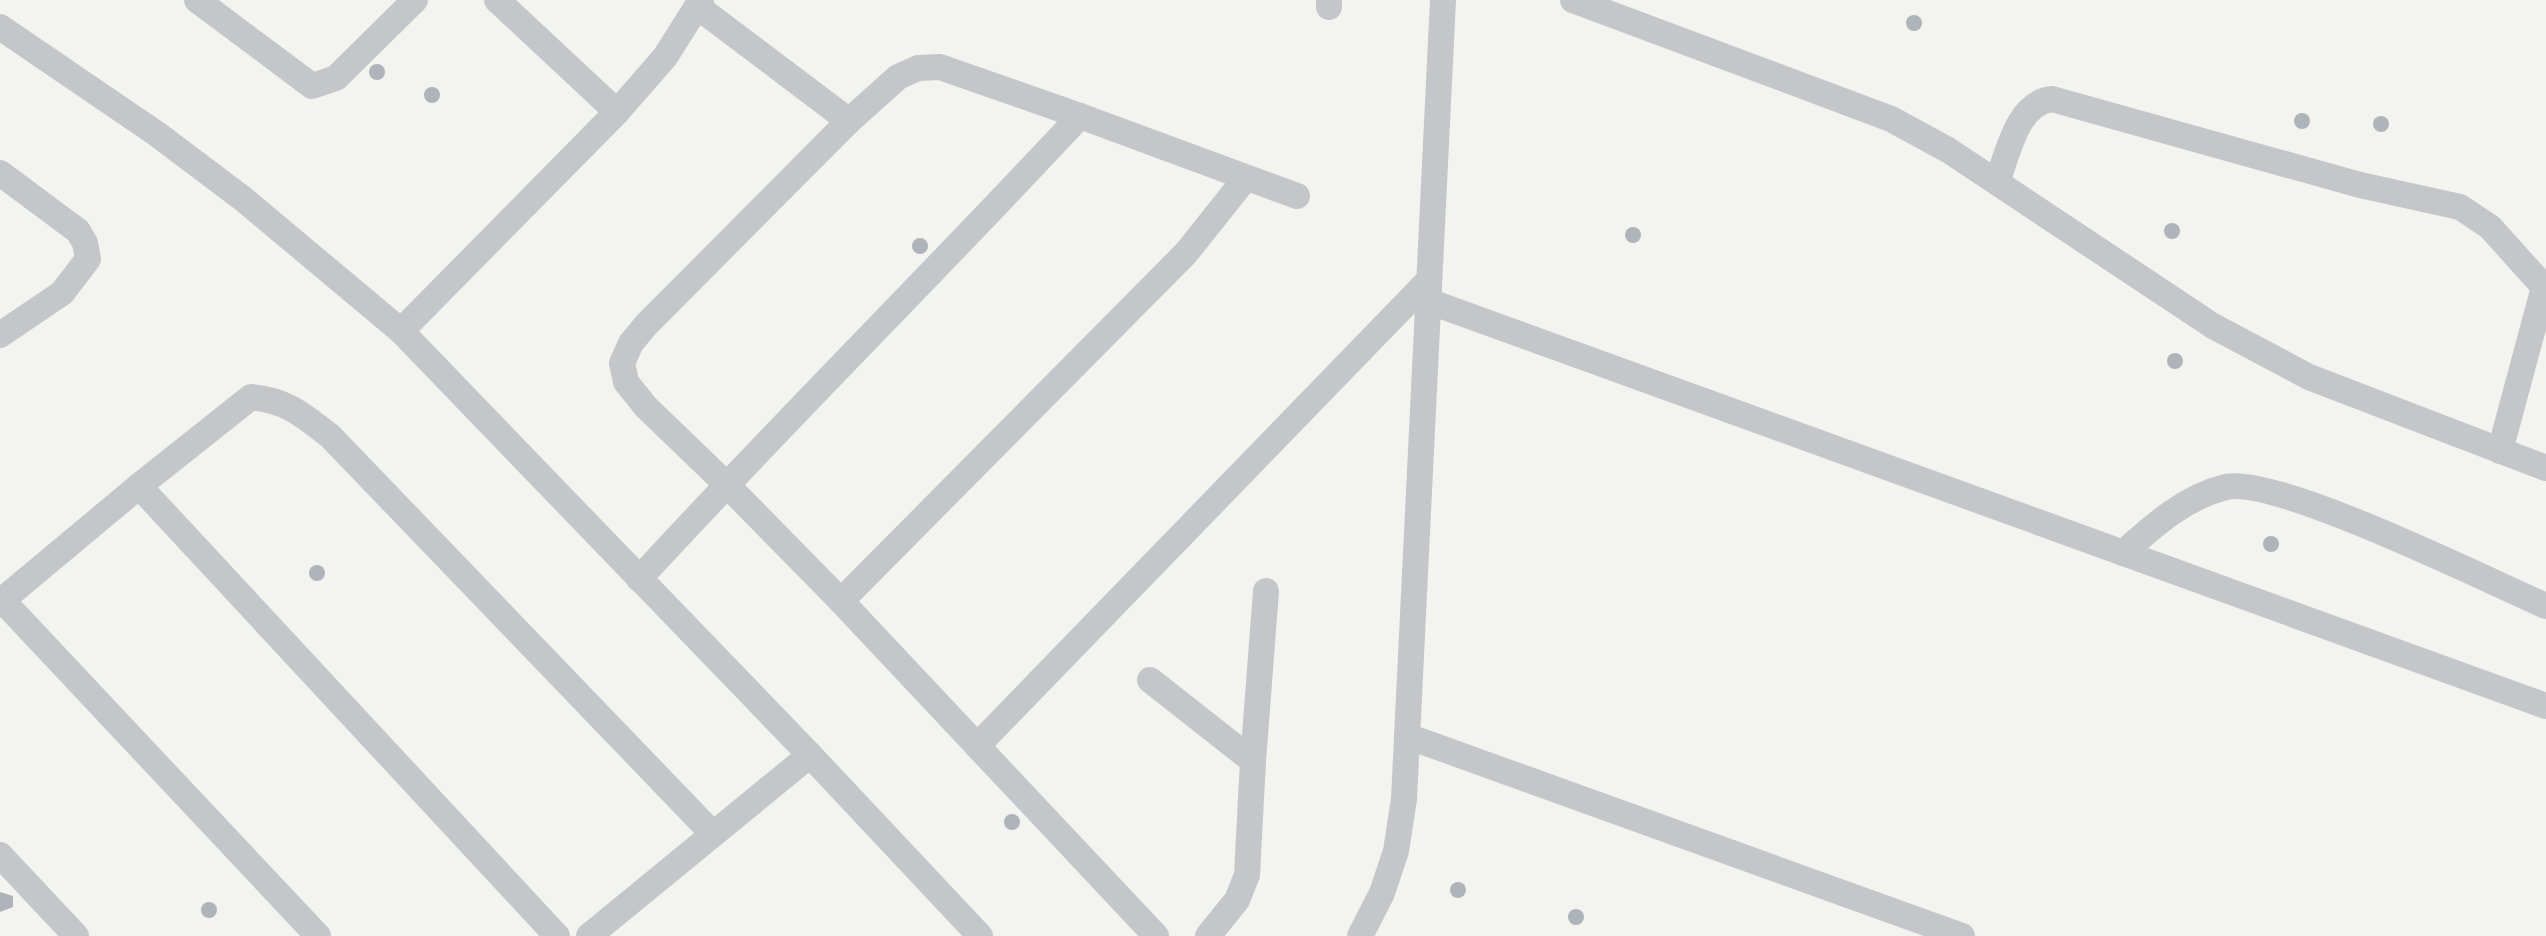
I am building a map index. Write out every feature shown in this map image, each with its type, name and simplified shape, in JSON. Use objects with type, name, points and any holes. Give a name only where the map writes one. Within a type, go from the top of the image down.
[{"type":"street","points":[[197,0],[312,86],[336,78],[415,0]]},
{"type":"street","points":[[497,0],[617,112]]},
{"type":"street","points":[[1360,936],[1382,893],[1396,851],[1404,799],[1443,0]]},
{"type":"street","points":[[1573,0],[1891,119],[1948,150],[2213,326],[2309,377],[2546,468]]},
{"type":"street","points":[[401,331],[617,112],[665,57],[700,4],[849,121]]},
{"type":"street","points":[[0,27],[230,188],[401,331],[980,936]]},
{"type":"street","points":[[1156,936],[841,601],[646,407],[626,382],[622,363],[631,343],[646,325],[849,121],[898,77],[918,68],[940,67],[1297,196]]},
{"type":"street","points":[[1997,182],[2023,116],[2040,100],[2052,99],[2360,185],[2460,207],[2490,227],[2545,288],[2500,451]]},
{"type":"street","points":[[639,579],[726,484],[940,265],[1080,116]]},
{"type":"street","points":[[0,173],[78,231],[85,243],[88,259],[62,293],[0,335]]},
{"type":"street","points":[[841,601],[1186,253],[1245,179]]},
{"type":"street","points":[[1429,290],[2123,553],[2546,706]]},
{"type":"street","points":[[977,746],[1429,290]]},
{"type":"street","points":[[318,936],[1,601],[251,397],[272,399],[298,411],[330,436],[713,834]]},
{"type":"street","points":[[139,486],[557,936]]},
{"type":"street","points":[[2123,553],[2162,518],[2218,490],[2246,486],[2327,509],[2546,606]]},
{"type":"street","points":[[1208,936],[1237,900],[1247,875],[1266,591]]},
{"type":"street","points":[[1150,680],[1253,761]]},
{"type":"street","points":[[1407,736],[1962,936]]},
{"type":"street","points":[[589,936],[810,755]]},
{"type":"street","points":[[0,855],[76,936]]},
{"type":"building","points":[[1911,15],[1917,15],[1922,23],[1920,29],[1911,31],[1906,26],[1906,20]]},
{"type":"building","points":[[377,64],[383,66],[383,78],[377,80],[371,78],[369,72],[371,66]]},
{"type":"building","points":[[432,87],[438,89],[438,101],[432,103],[426,101],[424,95],[426,89]]},
{"type":"building","points":[[2302,113],[2308,115],[2308,127],[2302,129],[2296,127],[2294,121],[2296,115]]},
{"type":"building","points":[[2381,116],[2387,118],[2387,130],[2381,132],[2375,130],[2373,124],[2375,118]]},
{"type":"building","points":[[2172,223],[2178,225],[2178,237],[2172,239],[2166,237],[2164,231],[2166,225]]},
{"type":"building","points":[[1630,227],[1636,227],[1641,235],[1639,241],[1630,243],[1625,238],[1625,232]]},
{"type":"building","points":[[920,238],[926,240],[926,252],[920,254],[914,252],[912,246],[914,240]]},
{"type":"building","points":[[2175,353],[2181,355],[2181,367],[2175,369],[2169,367],[2167,361],[2169,355]]},
{"type":"building","points":[[2271,536],[2277,538],[2277,550],[2271,552],[2265,550],[2263,544],[2265,538]]},
{"type":"building","points":[[314,565],[320,565],[325,573],[323,579],[314,581],[309,576],[309,570]]},
{"type":"building","points":[[1012,814],[1018,816],[1018,828],[1012,830],[1006,828],[1004,822],[1006,816]]},
{"type":"building","points":[[1458,882],[1464,884],[1464,896],[1458,898],[1452,896],[1450,890],[1452,884]]},
{"type":"building","points":[[0,892],[13,896],[13,907],[0,912]]},
{"type":"building","points":[[209,902],[215,904],[215,916],[209,918],[203,916],[201,910],[203,904]]},
{"type":"building","points":[[1576,909],[1582,911],[1582,923],[1576,925],[1570,923],[1568,917],[1570,911]]}]
